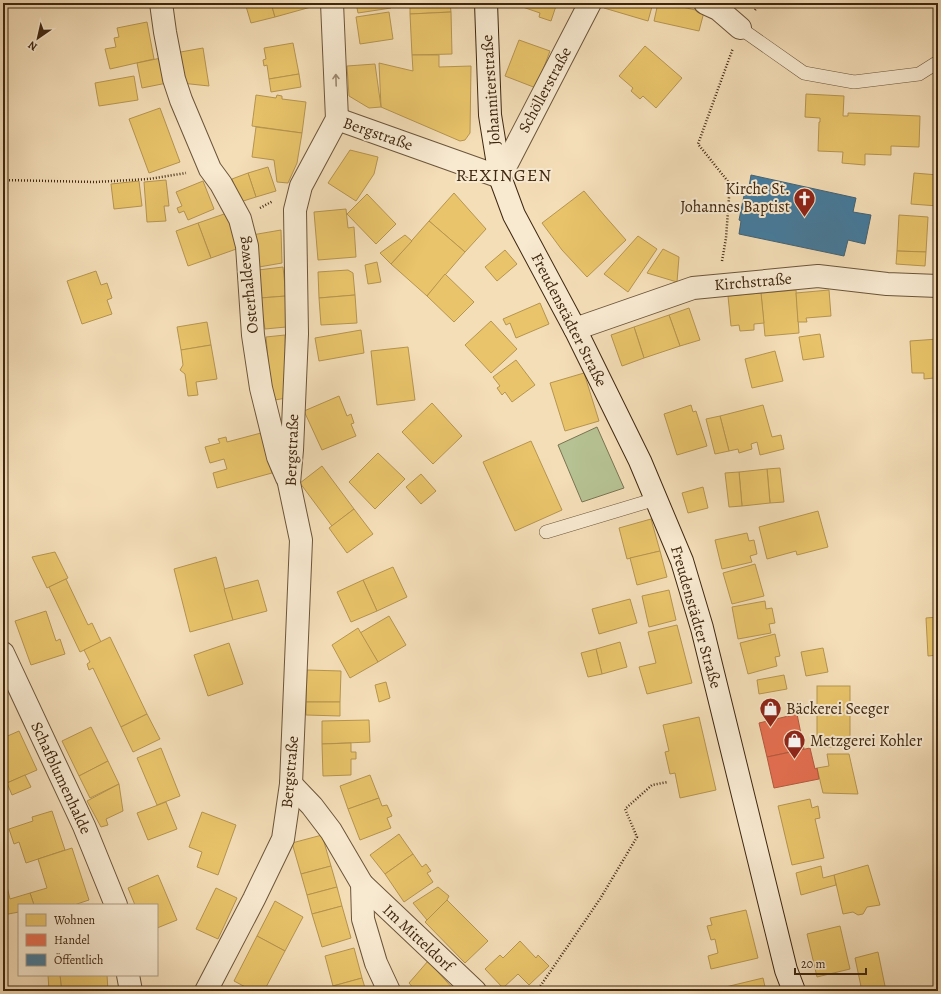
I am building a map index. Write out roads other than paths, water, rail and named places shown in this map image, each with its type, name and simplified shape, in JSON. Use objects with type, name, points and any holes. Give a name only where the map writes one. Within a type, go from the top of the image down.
[{"type":"street","name":"Osterhaldeweg","points":[[161,3],[174,78],[181,100],[210,169],[221,184],[240,219],[247,246],[252,335],[261,388],[278,457],[289,483]]},
{"type":"street","points":[[332,3],[337,119]]},
{"type":"street","name":"Johanniterstraße","points":[[486,3],[490,115],[500,177]]},
{"type":"street","name":"Schöllerstraße","points":[[500,177],[590,3]]},
{"type":"street","points":[[705,3],[718,9],[740,28]]},
{"type":"street","name":"Bergstraße","points":[[206,991],[254,899],[283,839],[291,784],[300,540],[289,483],[292,450],[296,334],[295,210],[300,186],[337,119],[500,177]]},
{"type":"street","name":"Freudenstädter Straße","points":[[500,177],[514,215],[575,329],[640,461],[682,561],[702,628],[786,970],[794,991]]},
{"type":"street","name":"Kirchstraße","points":[[575,329],[693,288],[818,276],[887,284],[938,286]]},
{"type":"street","name":"Schafblumenhalde","points":[[3,653],[84,826],[116,904]]},
{"type":"street","name":"Im Mitteldorf","points":[[291,784],[312,806],[331,831],[362,884],[475,991]]},
{"type":"street","name":"Im Mitteldorf","points":[[362,884],[363,919],[376,963],[390,991]]},
{"type":"street","points":[[128,976],[131,991]]},
{"type":"lane","points":[[740,28],[804,73],[854,82],[919,74],[938,62]]},
{"type":"lane","points":[[546,532],[656,499]]},
{"type":"place","name":"Kirche St. Johannes Baptist","points":[[805,218]]},
{"type":"place","name":"Bäckerei Seeger","points":[[771,728]]},
{"type":"place","name":"Metzgerei Kohler","points":[[794,760]]},
{"type":"district","name":"REXINGEN","points":[[504,175]]}]
